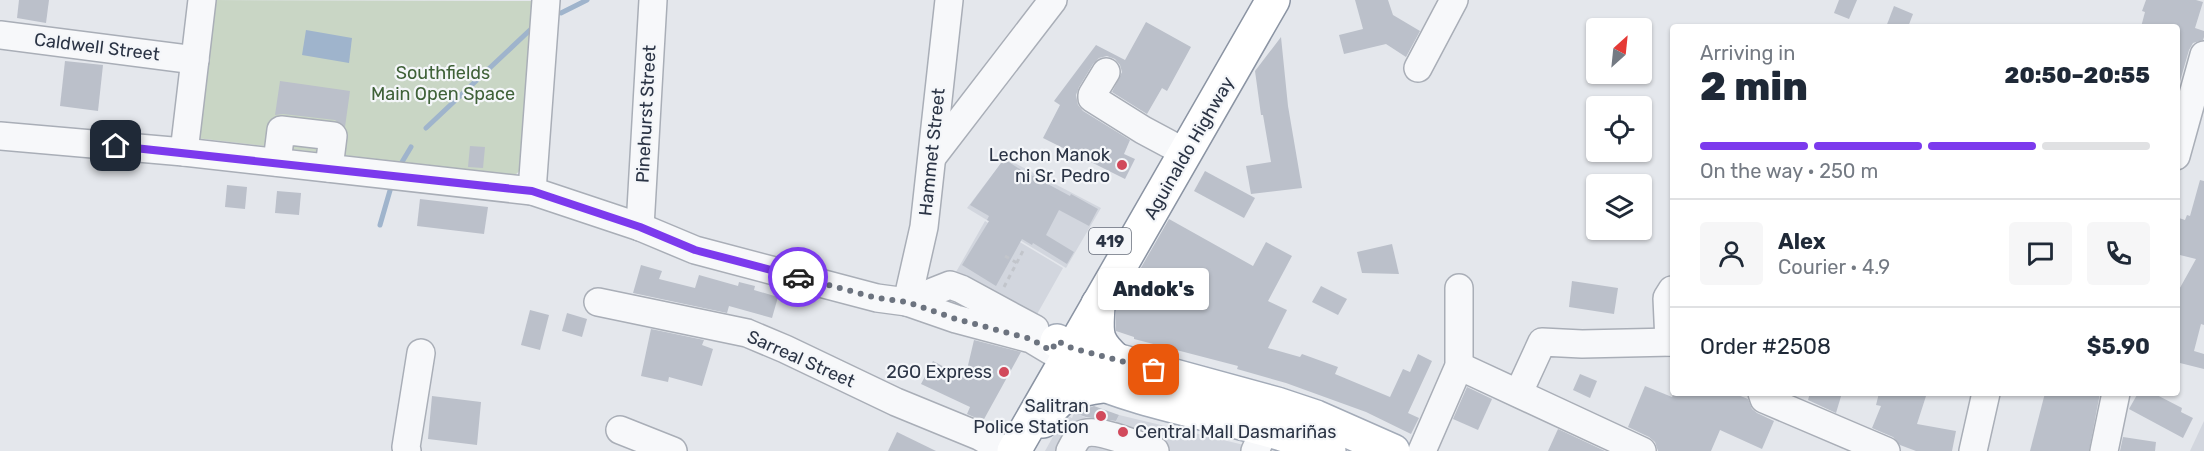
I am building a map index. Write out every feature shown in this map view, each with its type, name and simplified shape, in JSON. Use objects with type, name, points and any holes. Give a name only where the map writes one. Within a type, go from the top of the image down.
[{"type":"main road","name":"Aguinaldo Highway","points":[[1000,449],[1061,351],[1098,304],[1247,0]]},
{"type":"main road","name":"Aguinaldo Highway","points":[[1061,351],[1105,251],[1273,0]]},
{"type":"main road","points":[[1098,304],[1098,339],[1109,373]]},
{"type":"main road","points":[[1061,351],[1072,372],[1109,373],[1329,451]]},
{"type":"main road","points":[[1026,451],[1047,414],[1057,402],[1109,373]]},
{"type":"main road","points":[[1266,428],[1316,417],[1393,451]]},
{"type":"street","points":[[184,152],[202,0]]},
{"type":"street","points":[[532,191],[546,0]]},
{"type":"street","name":"Pinehurst Street","points":[[640,227],[652,0]]},
{"type":"street","name":"Hammet Street","points":[[907,302],[924,227],[949,0]]},
{"type":"street","points":[[933,157],[1053,0]]},
{"type":"street","points":[[1418,68],[1454,0]]},
{"type":"street","name":"Caldwell Street","points":[[0,35],[195,60]]},
{"type":"street","points":[[2180,142],[2204,55]]},
{"type":"street","points":[[1106,72],[1092,98],[1176,148]]},
{"type":"street","points":[[0,136],[184,152],[532,191],[640,227],[695,250],[877,298],[907,302],[956,319],[1031,339],[1061,351]]},
{"type":"street","points":[[1422,451],[1459,366],[1459,288]]},
{"type":"street","points":[[1670,293],[1667,298],[1670,331]]},
{"type":"street","name":"Sarreal Street","points":[[598,302],[747,333],[896,402],[979,436],[1000,449]]},
{"type":"street","points":[[1519,392],[1542,342],[1582,344],[1670,342]]},
{"type":"street","points":[[407,451],[421,353]]},
{"type":"street","points":[[1459,366],[1642,451]]},
{"type":"street","points":[[1763,396],[1764,399],[1886,451]]},
{"type":"street","points":[[1973,451],[1984,396]]},
{"type":"street","points":[[2104,451],[2115,396]]},
{"type":"street","points":[[620,430],[673,451]]},
{"type":"street","points":[[1070,451],[1077,439],[1090,432],[1155,451]]},
{"type":"path","points":[[1002,291],[1024,249]]},
{"type":"path","points":[[1005,256],[1017,263]]},
{"type":"shaded area","points":[[1005,158],[1101,208],[1066,268],[967,208]]},
{"type":"shaded area","points":[[985,221],[1063,268],[1036,316],[956,272]]},
{"type":"shaded area","name":"Central Mall Dasmariñas","points":[[1074,413],[1113,428],[1119,415],[1269,451],[1045,451],[1065,415],[1072,418]]},
{"type":"shaded area","points":[[2204,421],[2204,451],[2190,451]]},
{"type":"green space","name":"Southfields Main Open Space","points":[[212,0],[532,1],[524,167],[515,175],[196,138]]},
{"type":"water","points":[[306,30],[352,38],[349,63],[302,55]]},
{"type":"building","points":[[19,0],[49,0],[46,23],[17,18]]},
{"type":"building","points":[[1355,0],[1388,0],[1393,15],[1420,31],[1406,57],[1386,44],[1344,54],[1339,35],[1363,29]]},
{"type":"building","points":[[1839,0],[1857,0],[1849,19],[1834,13]]},
{"type":"building","points":[[2146,0],[2203,2],[2195,28],[2204,31],[2204,37],[2203,40],[2193,43],[2189,50],[2180,81],[2180,24],[2142,24],[2145,12],[2142,11]]},
{"type":"building","points":[[1894,6],[1913,14],[1909,24],[1887,24]]},
{"type":"building","points":[[1146,22],[1191,47],[1167,91],[1162,88],[1147,114],[1112,92],[1122,72],[1115,59],[1107,56],[1099,58],[1093,64],[1076,95],[1078,105],[1083,111],[1130,140],[1124,154],[1135,159],[1125,179],[1043,138],[1060,105],[1054,101],[1096,45],[1125,60]]},
{"type":"building","points":[[1281,37],[1288,106],[1302,188],[1251,194],[1246,166],[1271,162],[1255,71]]},
{"type":"building","points":[[65,61],[103,65],[98,111],[60,106]]},
{"type":"building","points":[[280,81],[350,91],[345,127],[335,120],[275,115]]},
{"type":"building","points":[[470,146],[485,147],[483,168],[468,167]]},
{"type":"building","points":[[1004,159],[1098,209],[1089,226],[1059,210],[1046,235],[1074,252],[1067,264],[1033,243],[1032,245],[1022,239],[996,286],[962,265],[989,221],[987,220],[989,216],[970,205]]},
{"type":"building","points":[[1205,171],[1255,198],[1244,218],[1194,191]]},
{"type":"building","points":[[2200,180],[2204,181],[2204,325],[2201,324],[2194,351],[2204,354],[2204,369],[2180,363],[2180,288],[2196,259],[2180,255],[2180,218],[2185,220],[2187,215],[2190,216]]},
{"type":"building","points":[[227,185],[247,187],[245,209],[225,207]]},
{"type":"building","points":[[277,191],[301,193],[299,215],[275,213]]},
{"type":"building","points":[[420,199],[488,207],[484,234],[417,226]]},
{"type":"building","points":[[1169,219],[1253,266],[1266,242],[1292,256],[1268,301],[1287,310],[1268,348],[1300,357],[1302,354],[1338,367],[1335,374],[1390,397],[1403,369],[1410,372],[1418,354],[1432,361],[1408,413],[1419,418],[1411,434],[1366,412],[1286,383],[1237,369],[1238,366],[1134,339],[1134,337],[1116,331],[1116,310],[1119,310]]},
{"type":"building","points":[[1392,244],[1399,274],[1362,273],[1357,252]]},
{"type":"building","points":[[641,265],[662,271],[659,279],[695,288],[699,275],[738,286],[739,282],[755,286],[754,290],[778,297],[772,318],[729,306],[727,313],[633,293]]},
{"type":"building","points":[[1572,281],[1618,288],[1614,314],[1569,307]]},
{"type":"building","points":[[1321,286],[1347,299],[1338,315],[1312,302]]},
{"type":"building","points":[[530,310],[549,315],[540,350],[521,345]]},
{"type":"building","points":[[567,313],[587,319],[582,337],[562,331]]},
{"type":"building","points":[[651,329],[704,340],[702,345],[713,349],[702,386],[669,377],[668,382],[641,376]]},
{"type":"building","points":[[974,340],[1021,352],[983,421],[967,414],[970,407],[921,384],[933,361],[965,378]]},
{"type":"building","points":[[1580,374],[1597,381],[1590,398],[1573,390]]},
{"type":"building","points":[[1645,386],[1672,397],[1740,396],[1748,399],[1752,409],[1757,413],[1774,421],[1762,449],[1720,430],[1711,451],[1658,451],[1655,442],[1649,437],[1628,427]]},
{"type":"building","points":[[1467,387],[1492,399],[1478,430],[1453,419]]},
{"type":"building","points":[[432,396],[481,402],[477,445],[428,439]]},
{"type":"building","points":[[1809,396],[1841,396],[1836,413],[1808,400]]},
{"type":"building","points":[[1878,396],[1926,396],[1917,424],[1956,431],[1952,451],[1916,451],[1900,445],[1893,437],[1872,428],[1881,406],[1876,405]]},
{"type":"building","points":[[2044,396],[2099,396],[2089,451],[2030,451]]},
{"type":"building","points":[[2136,396],[2159,396],[2182,408],[2181,412],[2193,418],[2183,438],[2129,409]]},
{"type":"building","points":[[1094,406],[1119,415],[1116,421],[1074,413]]},
{"type":"building","points":[[1558,429],[1605,451],[1548,451]]},
{"type":"building","points":[[897,432],[936,451],[888,451]]},
{"type":"building","points":[[2123,437],[2156,442],[2155,451],[2120,451]]},
{"type":"waterway","points":[[561,13],[587,0]]},
{"type":"waterway","points":[[426,128],[530,30]]},
{"type":"waterway","points":[[402,162],[411,147]]},
{"type":"waterway","points":[[380,225],[391,187]]},
{"type":"way so far","points":[[798,277],[877,298],[907,302],[956,319],[1031,339],[1051,351],[1057,341],[1072,348],[1154,370]]},
{"type":"place","name":"Lechon Manok ni Sr. Pedro","points":[[1122,165]]},
{"type":"place","name":"Andok's","points":[[1154,370]]},
{"type":"place","name":"2GO Express","points":[[1004,372]]},
{"type":"place","name":"Salitran Police Station","points":[[1101,416]]},
{"type":"place","name":"Central Mall Dasmariñas","points":[[1123,432]]},
{"type":"route","points":[[116,146],[532,191],[640,227],[695,250],[798,277]]}]
